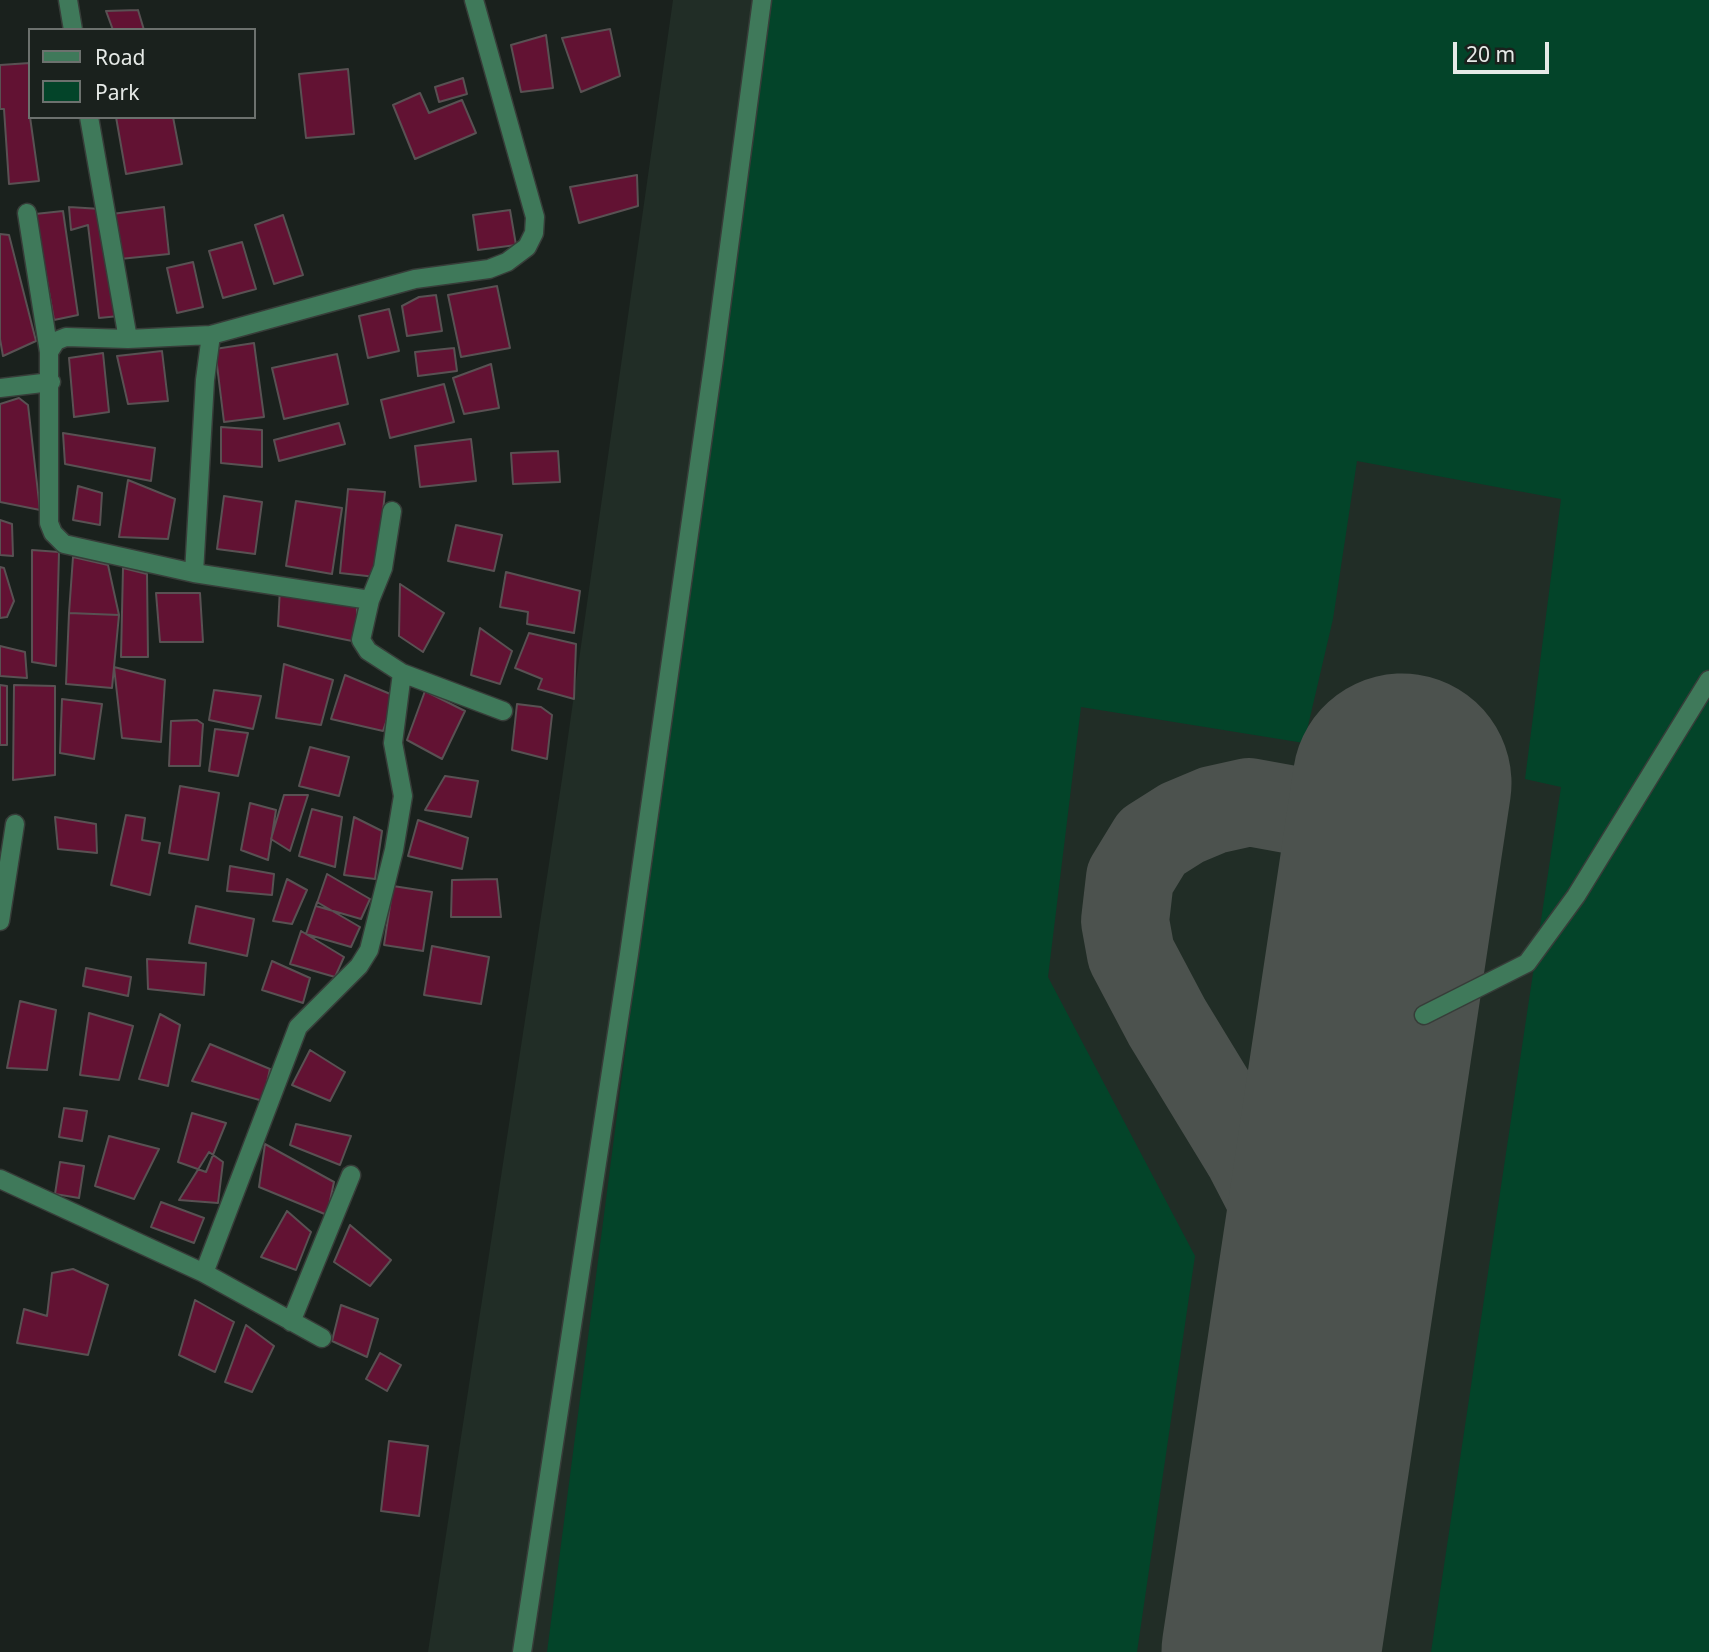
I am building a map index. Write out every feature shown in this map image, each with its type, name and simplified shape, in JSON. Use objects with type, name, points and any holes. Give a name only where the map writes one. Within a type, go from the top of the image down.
[{"type":"street","points":[[68,0],[73,28]]},
{"type":"street","points":[[49,352],[56,341],[66,337],[128,339],[211,335],[415,279],[489,269],[507,262],[527,247],[534,233],[535,217],[474,0]]},
{"type":"street","points":[[523,1652],[629,954],[762,0]]},
{"type":"street","points":[[89,119],[128,339]]},
{"type":"street","points":[[27,213],[49,352],[49,523],[53,533],[64,544],[194,573],[370,600]]},
{"type":"street","points":[[194,573],[204,392],[211,335]]},
{"type":"street","points":[[0,388],[51,382]]},
{"type":"street","points":[[392,511],[383,568],[370,600],[361,640],[368,651],[402,673],[503,711]]},
{"type":"street","points":[[204,1273],[298,1027],[359,966],[369,950],[394,850],[403,796],[393,743],[402,673]]},
{"type":"street","points":[[1424,1015],[1527,963],[1576,896],[1709,680]]},
{"type":"street","points":[[0,920],[15,824]]},
{"type":"street","points":[[291,1322],[351,1175]]},
{"type":"street","points":[[0,1179],[204,1273],[321,1338]]},
{"type":"shaded area","points":[[673,0],[1709,0],[1709,1652],[428,1652],[562,779]]},
{"type":"green space","points":[[767,0],[1709,0],[1709,1652],[1431,1652],[1561,787],[1525,779],[1561,499],[1357,461],[1333,619],[1304,743],[1081,707],[1048,977],[1195,1256],[1137,1652],[547,1652],[709,409]]},
{"type":"building","points":[[138,10],[143,28],[112,28],[106,11]]},
{"type":"building","points":[[610,29],[620,76],[581,92],[562,38]]},
{"type":"building","points":[[546,35],[553,88],[521,92],[511,45]]},
{"type":"building","points":[[28,63],[28,119],[30,119],[39,181],[9,184],[4,109],[0,109],[0,65]]},
{"type":"building","points":[[348,69],[354,134],[306,138],[299,74]]},
{"type":"building","points":[[463,78],[467,94],[439,102],[435,87]]},
{"type":"building","points":[[420,93],[429,113],[462,100],[476,133],[415,159],[393,105]]},
{"type":"building","points":[[116,119],[173,119],[182,164],[126,174]]},
{"type":"building","points":[[637,175],[638,206],[579,223],[570,187]]},
{"type":"building","points":[[69,207],[101,209],[119,316],[99,318],[88,225],[71,230]]},
{"type":"building","points":[[164,207],[169,254],[120,259],[112,214]]},
{"type":"building","points":[[510,210],[516,245],[478,250],[473,215]]},
{"type":"building","points":[[63,211],[78,315],[54,320],[35,214]]},
{"type":"building","points":[[283,215],[303,275],[274,284],[255,225]]},
{"type":"building","points":[[0,234],[9,235],[36,341],[3,356],[0,339]]},
{"type":"building","points":[[242,242],[256,289],[223,298],[209,251]]},
{"type":"building","points":[[193,262],[203,307],[177,313],[167,268]]},
{"type":"building","points":[[497,286],[510,348],[461,357],[448,295]]},
{"type":"building","points":[[436,295],[442,331],[407,336],[402,306],[419,297]]},
{"type":"building","points":[[389,309],[399,351],[368,358],[359,316]]},
{"type":"building","points":[[254,343],[264,417],[224,422],[215,349]]},
{"type":"building","points":[[454,348],[457,371],[418,376],[415,352]]},
{"type":"building","points":[[162,351],[168,401],[128,404],[117,356]]},
{"type":"building","points":[[103,353],[109,412],[74,417],[69,358]]},
{"type":"building","points":[[337,354],[348,404],[284,419],[272,368]]},
{"type":"building","points":[[491,364],[499,408],[464,414],[453,378]]},
{"type":"building","points":[[444,384],[454,422],[390,438],[381,400]]},
{"type":"building","points":[[19,398],[28,405],[40,510],[0,502],[0,404]]},
{"type":"building","points":[[339,423],[345,444],[279,461],[274,440]]},
{"type":"building","points":[[221,427],[262,430],[262,467],[221,463]]},
{"type":"building","points":[[63,433],[155,448],[151,481],[65,464]]},
{"type":"building","points":[[471,439],[476,481],[420,487],[415,446]]},
{"type":"building","points":[[558,451],[560,482],[513,484],[511,453]]},
{"type":"building","points":[[128,480],[175,499],[168,539],[119,537]]},
{"type":"building","points":[[78,486],[102,493],[100,525],[73,520]]},
{"type":"building","points":[[348,489],[385,492],[376,577],[340,573]]},
{"type":"building","points":[[224,496],[262,502],[255,554],[217,549]]},
{"type":"building","points":[[296,501],[342,508],[332,574],[286,566]]},
{"type":"building","points":[[0,520],[12,524],[13,556],[0,555]]},
{"type":"building","points":[[456,525],[502,535],[494,571],[448,561]]},
{"type":"building","points":[[32,550],[59,552],[56,666],[32,662]]},
{"type":"building","points":[[73,557],[108,565],[119,615],[69,613]]},
{"type":"building","points":[[0,567],[4,568],[14,601],[7,617],[0,618]]},
{"type":"building","points":[[123,568],[147,574],[148,657],[121,657]]},
{"type":"building","points":[[506,572],[580,591],[574,633],[527,624],[528,612],[500,607]]},
{"type":"building","points":[[400,584],[444,613],[423,652],[399,636]]},
{"type":"building","points":[[280,588],[357,606],[357,642],[278,626]]},
{"type":"building","points":[[156,593],[200,593],[203,642],[160,642]]},
{"type":"building","points":[[69,613],[119,615],[112,688],[66,684]]},
{"type":"building","points":[[480,628],[512,651],[500,684],[471,675]]},
{"type":"building","points":[[529,633],[576,644],[574,699],[538,689],[542,679],[515,668]]},
{"type":"building","points":[[0,646],[25,652],[27,678],[0,676]]},
{"type":"building","points":[[284,664],[333,680],[321,725],[276,718]]},
{"type":"building","points":[[114,667],[165,680],[161,742],[122,738]]},
{"type":"building","points":[[345,675],[395,696],[383,731],[331,719]]},
{"type":"building","points":[[0,685],[7,686],[7,745],[0,745]]},
{"type":"building","points":[[14,685],[55,686],[55,775],[13,780]]},
{"type":"building","points":[[214,690],[261,696],[253,729],[209,720]]},
{"type":"building","points":[[425,691],[465,711],[442,759],[407,740]]},
{"type":"building","points":[[62,699],[102,704],[94,759],[60,753]]},
{"type":"building","points":[[517,704],[541,707],[552,715],[547,759],[512,750]]},
{"type":"building","points":[[197,720],[203,724],[200,766],[169,766],[171,721]]},
{"type":"building","points":[[215,729],[248,733],[238,776],[209,771]]},
{"type":"building","points":[[310,747],[349,757],[339,796],[299,786]]},
{"type":"building","points":[[445,776],[478,781],[471,817],[425,810]]},
{"type":"building","points":[[180,786],[219,793],[208,860],[169,853]]},
{"type":"building","points":[[284,795],[308,795],[290,851],[271,839]]},
{"type":"building","points":[[250,803],[276,810],[268,860],[241,850]]},
{"type":"building","points":[[312,809],[342,817],[335,867],[299,856]]},
{"type":"building","points":[[126,815],[145,818],[142,840],[160,843],[150,895],[111,885]]},
{"type":"building","points":[[55,817],[96,824],[97,853],[58,849]]},
{"type":"building","points":[[354,817],[382,831],[375,879],[344,875]]},
{"type":"building","points":[[418,820],[468,838],[462,869],[408,856]]},
{"type":"building","points":[[230,866],[274,874],[272,895],[227,891]]},
{"type":"building","points":[[327,874],[370,899],[361,919],[316,906]]},
{"type":"building","points":[[287,879],[307,890],[292,924],[273,921]]},
{"type":"building","points":[[497,879],[501,917],[451,917],[452,880]]},
{"type":"building","points":[[393,886],[432,892],[423,951],[384,945]]},
{"type":"building","points":[[317,902],[360,927],[351,947],[306,934]]},
{"type":"building","points":[[196,906],[254,919],[247,956],[189,943]]},
{"type":"building","points":[[301,931],[344,957],[335,977],[290,964]]},
{"type":"building","points":[[432,946],[489,957],[481,1004],[424,995]]},
{"type":"building","points":[[147,959],[206,963],[204,995],[148,989]]},
{"type":"building","points":[[272,961],[310,978],[303,1003],[262,990]]},
{"type":"building","points":[[86,968],[131,977],[128,996],[83,986]]},
{"type":"building","points":[[20,1001],[56,1010],[47,1070],[7,1068]]},
{"type":"building","points":[[89,1013],[133,1026],[119,1080],[80,1075]]},
{"type":"building","points":[[160,1014],[180,1025],[168,1086],[139,1079]]},
{"type":"building","points":[[210,1044],[270,1069],[263,1101],[192,1081]]},
{"type":"building","points":[[310,1050],[345,1072],[330,1101],[292,1085]]},
{"type":"building","points":[[64,1108],[87,1111],[82,1141],[59,1137]]},
{"type":"building","points":[[192,1113],[226,1123],[206,1172],[178,1162]]},
{"type":"building","points":[[296,1124],[351,1136],[340,1165],[290,1145]]},
{"type":"building","points":[[109,1136],[159,1149],[134,1199],[95,1186]]},
{"type":"building","points":[[265,1144],[334,1182],[327,1215],[259,1187]]},
{"type":"building","points":[[209,1152],[223,1162],[218,1203],[179,1200]]},
{"type":"building","points":[[60,1162],[84,1166],[79,1198],[55,1194]]},
{"type":"building","points":[[161,1202],[204,1218],[194,1243],[151,1227]]},
{"type":"building","points":[[287,1211],[311,1232],[296,1270],[261,1257]]},
{"type":"building","points":[[350,1225],[391,1260],[370,1286],[334,1262]]},
{"type":"building","points":[[73,1269],[108,1285],[88,1355],[17,1343],[24,1309],[47,1316],[52,1273]]},
{"type":"building","points":[[195,1300],[234,1322],[215,1372],[179,1355]]},
{"type":"building","points":[[341,1305],[378,1319],[367,1357],[332,1341]]},
{"type":"building","points":[[246,1325],[274,1346],[252,1392],[225,1382]]},
{"type":"building","points":[[380,1353],[401,1365],[387,1391],[366,1379]]},
{"type":"building","points":[[389,1441],[428,1446],[419,1516],[381,1511]]},
{"type":"taxiway","points":[[1313,1376],[1308,1313],[1296,1259],[1277,1211],[1248,1155],[1167,1022],[1131,954],[1125,921],[1130,878],[1152,842],[1182,823],[1213,810],[1249,802],[1348,820],[1393,845],[1416,868],[1436,897],[1443,928],[1437,966],[1424,1015],[1411,1049],[1376,1108],[1349,1137]]},
{"type":"runway","points":[[1271,1652],[1402,783]]}]
